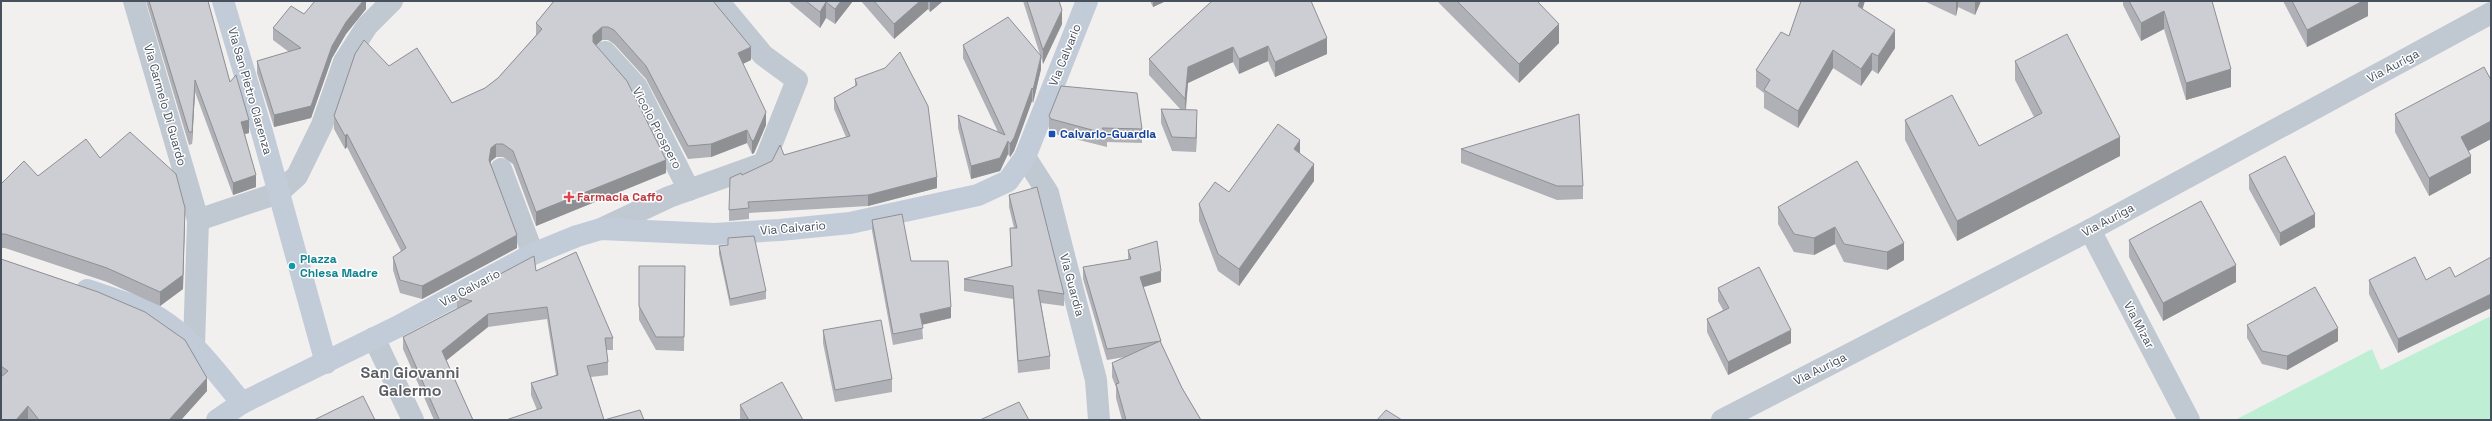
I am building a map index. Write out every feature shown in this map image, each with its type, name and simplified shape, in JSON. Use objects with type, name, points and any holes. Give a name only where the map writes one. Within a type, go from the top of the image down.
[{"type":"main road","name":"Via San Pietro Clarenza","points":[[223,1],[326,362]]},
{"type":"main road","name":"Via Calvario","points":[[219,418],[242,404],[397,327],[533,254],[577,236],[602,229],[714,234],[850,223],[978,195],[1008,181],[1025,158],[1088,1]]},
{"type":"main road","points":[[66,282],[126,303],[159,318],[194,345],[242,404]]},
{"type":"street","name":"Via Carmelo Di Guardo","points":[[134,1],[197,215],[194,345]]},
{"type":"street","points":[[602,229],[669,197],[764,163],[797,80],[763,55],[718,1]]},
{"type":"street","points":[[197,215],[277,187],[297,176],[322,125],[344,62],[379,6]]},
{"type":"street","name":"Via Auriga","points":[[1722,420],[2090,230],[2491,13]]},
{"type":"street","name":"Vicolo Prospero","points":[[605,52],[637,87],[689,190]]},
{"type":"street","name":"Via Guardia","points":[[1025,158],[1048,193],[1096,380],[1099,420]]},
{"type":"street","points":[[501,169],[533,254]]},
{"type":"street","name":"Via Mizar","points":[[2090,230],[2189,420]]},
{"type":"street","points":[[374,338],[413,420]]},
{"type":"green space","points":[[2491,316],[2491,420],[2235,420],[2372,349],[2381,370]]},
{"type":"building","points":[[149,1],[208,1],[230,82],[236,75],[249,120],[241,122],[256,175],[233,183],[195,80],[192,132],[189,132]]},
{"type":"building","points":[[315,1],[363,1],[346,22],[332,46],[311,106],[274,115],[257,61],[301,48],[273,28],[291,6],[304,14]]},
{"type":"building","points":[[554,1],[713,1],[751,47],[738,53],[766,112],[754,140],[752,141],[747,130],[711,144],[688,146],[646,66],[614,30],[608,27],[602,27],[593,35],[593,42],[627,81],[666,160],[536,212],[513,151],[503,144],[496,144],[491,148],[489,160],[517,235],[422,286],[400,280],[393,257],[406,248],[347,134],[345,136],[334,116],[355,54],[364,40],[389,66],[417,48],[452,103],[485,88],[498,78],[542,29],[536,23]]},
{"type":"building","points":[[806,1],[841,1],[835,9],[826,2],[820,12]]},
{"type":"building","points":[[874,1],[920,1],[894,24]]},
{"type":"building","points":[[1027,1],[1059,1],[1062,10],[1043,50]]},
{"type":"building","points":[[1212,1],[1311,1],[1327,38],[1275,62],[1268,46],[1239,59],[1233,47],[1188,67],[1185,99],[1149,59]]},
{"type":"building","points":[[1457,1],[1537,1],[1559,24],[1519,64]]},
{"type":"building","points":[[1801,1],[1860,1],[1858,6],[1895,30],[1878,56],[1872,53],[1861,69],[1833,50],[1798,111],[1764,90],[1770,80],[1756,70],[1781,32],[1789,36]]},
{"type":"building","points":[[2129,1],[2212,1],[2231,69],[2186,83],[2164,11],[2141,23]]},
{"type":"building","points":[[2292,1],[2363,1],[2307,30]]},
{"type":"building","points":[[1008,17],[1041,56],[1033,90],[1032,88],[1014,138],[1010,144],[1008,141],[1000,158],[971,166],[958,115],[1005,135],[963,45]]},
{"type":"building","points":[[2067,34],[2120,137],[1957,221],[1905,120],[1952,95],[1979,146],[2042,113],[2015,61]]},
{"type":"building","points":[[900,52],[928,106],[937,177],[868,195],[748,202],[749,208],[729,210],[730,178],[741,173],[742,175],[772,161],[780,145],[784,155],[850,136],[834,98],[857,85],[855,79],[885,68]]},
{"type":"building","points":[[2484,67],[2491,80],[2491,121],[2461,137],[2471,156],[2429,178],[2395,114]]},
{"type":"building","points":[[1061,86],[1137,93],[1142,129],[1102,128],[1107,134],[1051,119],[1049,116]]},
{"type":"building","points":[[1161,109],[1197,110],[1196,138],[1172,137]]},
{"type":"building","points":[[1579,114],[1583,186],[1557,186],[1461,149]]},
{"type":"building","points":[[1278,124],[1300,140],[1294,149],[1314,164],[1239,269],[1218,254],[1199,204],[1215,182],[1229,192]]},
{"type":"building","points":[[130,132],[176,174],[185,208],[183,275],[160,292],[107,268],[5,234],[1,234],[1,184],[24,161],[38,176],[86,139],[100,158]]},
{"type":"building","points":[[2285,156],[2315,214],[2280,233],[2249,175]]},
{"type":"building","points":[[1857,161],[1904,243],[1887,252],[1844,244],[1835,227],[1814,238],[1794,234],[1778,207]]},
{"type":"building","points":[[1037,187],[1064,294],[1038,290],[1050,356],[1018,361],[1013,286],[964,279],[1012,266],[1010,228],[1017,228],[1009,195]]},
{"type":"building","points":[[2201,201],[2236,265],[2163,303],[2129,240]]},
{"type":"building","points":[[902,214],[911,261],[948,261],[951,307],[920,314],[923,328],[893,334],[872,220]]},
{"type":"building","points":[[754,236],[766,291],[730,299],[719,246],[728,245],[728,238]]},
{"type":"building","points":[[1157,241],[1161,271],[1140,277],[1161,341],[1107,349],[1083,267],[1131,259],[1128,250]]},
{"type":"building","points":[[576,252],[613,338],[605,338],[608,362],[587,366],[604,420],[506,420],[542,408],[531,383],[558,375],[547,307],[488,314],[442,351],[473,420],[440,420],[403,337],[472,301],[457,297],[534,256],[536,271]]},
{"type":"building","points":[[2415,257],[2426,280],[2450,267],[2455,277],[2491,257],[2491,294],[2398,339],[2369,280]]},
{"type":"building","points":[[1,259],[98,292],[145,312],[185,340],[207,378],[169,420],[39,420],[28,406],[16,420],[1,420],[1,377],[8,371],[1,366]]},
{"type":"building","points":[[639,266],[685,266],[684,337],[656,337],[639,306]]},
{"type":"building","points":[[1759,267],[1791,330],[1728,362],[1707,319],[1729,308],[1718,288]]},
{"type":"building","points":[[2315,287],[2338,328],[2287,356],[2262,351],[2247,325]]},
{"type":"building","points":[[881,320],[892,379],[835,390],[823,330]]},
{"type":"building","points":[[1160,341],[1182,388],[1201,420],[1126,420],[1116,384],[1119,383],[1112,363]]},
{"type":"building","points":[[782,382],[803,420],[749,420],[740,405]]},
{"type":"building","points":[[363,396],[375,420],[314,420]]},
{"type":"building","points":[[1019,402],[1029,420],[980,420]]},
{"type":"building","points":[[640,410],[644,420],[604,420]]},
{"type":"building","points":[[1386,410],[1402,420],[1377,420]]},
{"type":"place","name":"Calvario-Guardia","points":[[1052,134]]},
{"type":"place","name":"Farmacia Caffo","points":[[569,197]]},
{"type":"place","name":"Piazza Chiesa Madre","points":[[292,266]]},
{"type":"district","name":"San Giovanni Galermo","points":[[410,381]]}]
